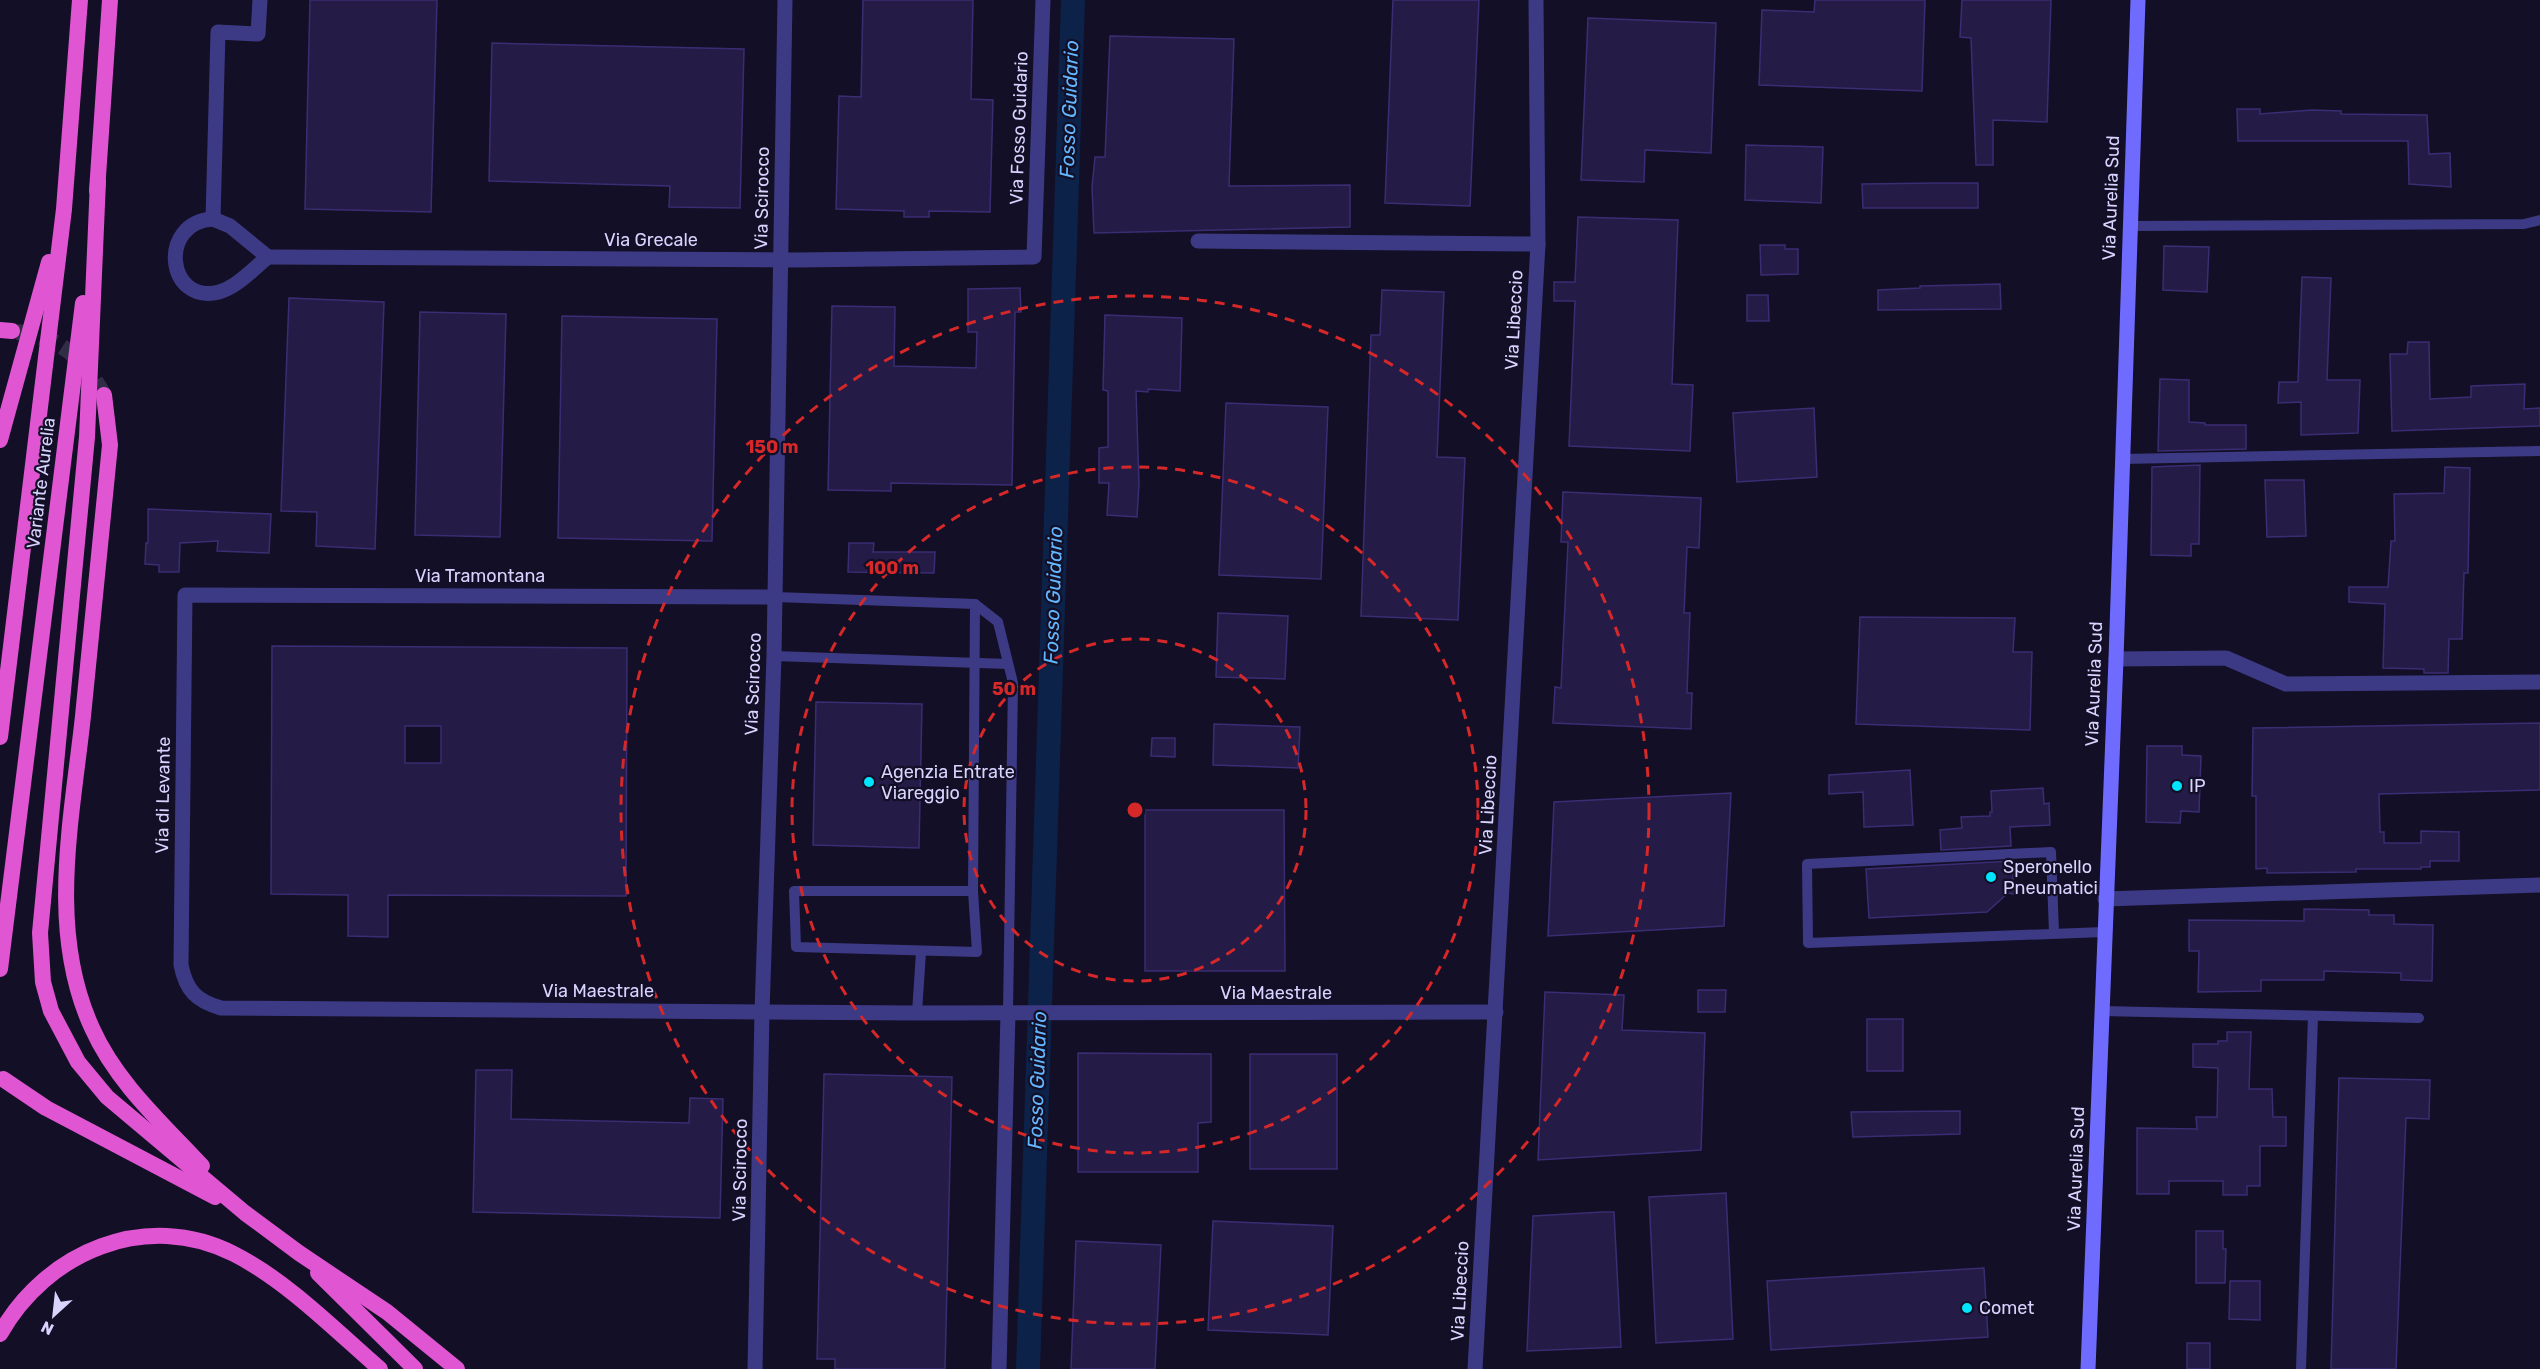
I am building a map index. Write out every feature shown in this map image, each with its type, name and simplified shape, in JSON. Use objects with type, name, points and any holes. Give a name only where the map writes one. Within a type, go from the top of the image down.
[{"type":"highway","name":"Variante Aurelia","points":[[0,737],[64,209],[80,0]]},
{"type":"highway","name":"Variante Aurelia","points":[[0,969],[98,181],[110,0]]},
{"type":"highway","points":[[98,181],[87,437],[41,920],[40,951],[43,982],[56,1022],[78,1062],[93,1082],[131,1119],[245,1213],[299,1253],[339,1277],[387,1312],[457,1369]]},
{"type":"highway","points":[[0,440],[64,209]]},
{"type":"highway","points":[[104,395],[110,445],[68,863],[66,924],[70,962],[78,994],[92,1029],[118,1072],[141,1101],[245,1213]]},
{"type":"highway","points":[[3,1079],[46,1108],[245,1213]]},
{"type":"highway","points":[[0,1334],[17,1308],[43,1279],[74,1258],[121,1240],[143,1237],[182,1238],[222,1248],[263,1271],[380,1369]]},
{"type":"highway","points":[[299,1253],[415,1369]]},
{"type":"main road","name":"Via Aurelia Sud","points":[[2088,1369],[2138,0]]},
{"type":"street","points":[[213,219],[218,32],[258,34],[260,0]]},
{"type":"street","name":"Via Scirocco","points":[[755,1369],[762,1012],[774,656],[785,0]]},
{"type":"street","name":"Via Fosso Guidario","points":[[1034,258],[1043,0]]},
{"type":"street","name":"Via Libeccio","points":[[1475,1369],[1497,1012],[1538,244],[1536,0]]},
{"type":"street","points":[[213,219],[230,226],[268,257],[231,287],[217,292],[192,289],[182,282],[177,273],[175,260],[183,232],[200,220],[213,219]]},
{"type":"street","name":"Via Libeccio","points":[[1198,241],[1538,244]]},
{"type":"street","name":"Via Grecale","points":[[268,257],[781,260],[1034,258]]},
{"type":"street","name":"Via Tramontana","points":[[185,595],[775,597]]},
{"type":"street","name":"Via di Levante","points":[[185,595],[181,965],[184,981],[191,994]]},
{"type":"street","points":[[2115,659],[2226,658],[2286,684],[2540,682]]},
{"type":"street","points":[[2105,899],[2540,885]]},
{"type":"street","name":"Via Maestrale","points":[[191,994],[205,1004],[221,1008],[917,1013],[1497,1012]]},
{"type":"street","points":[[999,1369],[1013,1013]]},
{"type":"lane","points":[[2129,226],[2524,224],[2540,220]]},
{"type":"lane","points":[[2122,459],[2540,451]]},
{"type":"lane","points":[[775,597],[975,604],[998,622],[1013,683],[1013,1013]]},
{"type":"lane","points":[[973,891],[794,891],[796,947],[977,952],[973,891],[975,604]]},
{"type":"lane","points":[[774,656],[1008,664]]},
{"type":"lane","points":[[2054,933],[2051,852],[1807,864],[1808,943],[2104,932]]},
{"type":"lane","points":[[917,1013],[921,952]]},
{"type":"lane","points":[[2102,1011],[2419,1018]]},
{"type":"lane","points":[[2301,1369],[2313,1016]]},
{"type":"building","points":[[310,0],[437,0],[431,212],[305,209]]},
{"type":"building","points":[[863,0],[973,0],[971,99],[993,100],[990,212],[929,211],[929,217],[904,217],[904,211],[836,209],[839,96],[861,97]]},
{"type":"building","points":[[1393,0],[1479,0],[1470,206],[1385,203]]},
{"type":"building","points":[[1815,0],[1925,0],[1922,91],[1759,85],[1762,10],[1814,12]]},
{"type":"building","points":[[1962,0],[2051,0],[2047,122],[1993,120],[1993,165],[1976,165],[1971,38],[1960,37]]},
{"type":"building","points":[[1588,18],[1716,23],[1711,153],[1645,150],[1644,182],[1581,180]]},
{"type":"building","points":[[1110,36],[1234,39],[1229,186],[1350,185],[1350,227],[1094,233],[1092,187],[1095,157],[1105,157]]},
{"type":"building","points":[[492,43],[744,49],[740,208],[669,207],[670,186],[489,181]]},
{"type":"building","points":[[2237,109],[2260,109],[2260,114],[2312,110],[2341,111],[2341,114],[2427,115],[2429,154],[2450,153],[2451,187],[2409,184],[2408,141],[2238,141]]},
{"type":"building","points":[[1746,145],[1823,147],[1821,203],[1745,200]]},
{"type":"building","points":[[1978,183],[1978,208],[1863,208],[1862,184]]},
{"type":"building","points":[[1578,217],[1678,220],[1672,384],[1693,385],[1690,451],[1569,446],[1575,301],[1554,301],[1554,282],[1575,282]]},
{"type":"building","points":[[1760,245],[1785,245],[1785,249],[1798,249],[1798,274],[1761,275]]},
{"type":"building","points":[[2164,246],[2209,247],[2207,292],[2163,290]]},
{"type":"building","points":[[2302,277],[2331,278],[2327,380],[2360,380],[2358,433],[2301,435],[2301,402],[2278,403],[2279,382],[2298,382]]},
{"type":"building","points":[[2000,284],[2001,309],[1878,310],[1878,290],[1920,288],[1920,286]]},
{"type":"building","points":[[1020,288],[1021,312],[1015,312],[1012,485],[891,483],[891,491],[828,490],[832,306],[895,307],[894,366],[976,368],[977,332],[968,332],[968,289]]},
{"type":"building","points":[[1382,290],[1444,292],[1437,457],[1465,458],[1458,620],[1361,616],[1371,335],[1380,335]]},
{"type":"building","points":[[1747,295],[1768,295],[1769,321],[1747,321]]},
{"type":"building","points":[[289,298],[384,302],[375,549],[316,546],[317,512],[281,511]]},
{"type":"building","points":[[420,312],[506,314],[500,537],[415,535]]},
{"type":"building","points":[[1105,315],[1182,318],[1180,391],[1148,389],[1148,392],[1136,391],[1139,484],[1137,517],[1107,515],[1109,483],[1099,483],[1099,448],[1108,447],[1108,391],[1103,390]]},
{"type":"building","points":[[562,316],[717,319],[712,541],[558,538]]},
{"type":"building","points":[[2408,342],[2429,342],[2430,399],[2471,397],[2471,386],[2525,384],[2524,409],[2540,408],[2540,426],[2392,431],[2390,354],[2407,354]]},
{"type":"building","points":[[2160,379],[2189,380],[2189,422],[2205,423],[2205,425],[2246,425],[2246,449],[2158,451]]},
{"type":"building","points":[[1226,403],[1328,407],[1321,579],[1219,575]]},
{"type":"building","points":[[1814,408],[1817,477],[1737,482],[1733,413]]},
{"type":"building","points":[[2200,465],[2199,544],[2191,544],[2191,556],[2151,555],[2152,467]]},
{"type":"building","points":[[2445,467],[2470,468],[2468,573],[2464,573],[2462,639],[2449,639],[2448,673],[2424,673],[2424,669],[2383,668],[2385,604],[2349,602],[2349,587],[2388,587],[2391,541],[2395,541],[2394,494],[2444,493]]},
{"type":"building","points":[[2265,480],[2304,480],[2306,536],[2267,537]]},
{"type":"building","points":[[1563,492],[1701,498],[1699,548],[1687,547],[1684,613],[1690,613],[1687,693],[1692,693],[1691,729],[1553,723],[1555,687],[1561,688],[1568,542],[1561,542]]},
{"type":"building","points":[[148,509],[271,514],[269,553],[217,551],[218,541],[180,543],[179,572],[159,572],[159,565],[145,564],[146,543],[148,543]]},
{"type":"building","points":[[849,543],[874,543],[873,552],[935,552],[934,573],[848,572]]},
{"type":"building","points":[[1218,613],[1288,616],[1285,679],[1216,677]]},
{"type":"building","points":[[1860,617],[2015,618],[2013,652],[2032,652],[2030,730],[1856,724]]},
{"type":"building","points":[[272,646],[627,648],[626,896],[388,895],[388,937],[348,936],[348,895],[271,894]],"holes":[[[405,726],[441,726],[441,763],[405,763]]]},
{"type":"building","points":[[816,702],[922,704],[919,848],[813,845]]},
{"type":"building","points":[[2540,723],[2540,790],[2379,794],[2380,832],[2384,832],[2384,843],[2421,843],[2421,831],[2459,832],[2459,861],[2430,861],[2430,867],[2421,867],[2421,869],[2356,869],[2356,872],[2267,873],[2267,868],[2256,869],[2256,796],[2252,796],[2253,728]]},
{"type":"building","points":[[1214,724],[1300,727],[1298,768],[1213,765]]},
{"type":"building","points":[[1152,738],[1175,738],[1175,757],[1151,756]]},
{"type":"building","points":[[2147,746],[2182,746],[2182,755],[2201,756],[2199,812],[2181,811],[2180,823],[2146,822]]},
{"type":"building","points":[[1910,770],[1913,825],[1864,827],[1863,792],[1829,794],[1829,775]]},
{"type":"building","points":[[2043,788],[2044,804],[2049,803],[2050,825],[2010,827],[2011,846],[1941,850],[1940,830],[1962,828],[1961,817],[1990,816],[1992,812],[1991,791]]},
{"type":"building","points":[[1731,793],[1724,926],[1548,936],[1554,802]]},
{"type":"building","points":[[1145,810],[1284,810],[1285,971],[1145,971]]},
{"type":"building","points":[[2012,861],[2014,894],[2008,893],[1987,912],[1869,918],[1866,869]]},
{"type":"building","points":[[2304,909],[2369,910],[2369,915],[2394,915],[2394,924],[2433,925],[2432,981],[2401,980],[2401,973],[2324,971],[2324,980],[2261,980],[2261,991],[2198,992],[2199,951],[2189,951],[2189,920],[2304,921]]},
{"type":"building","points":[[1698,990],[1726,990],[1725,1012],[1698,1012]]},
{"type":"building","points":[[1545,992],[1624,995],[1622,1030],[1705,1033],[1701,1150],[1538,1160]]},
{"type":"building","points":[[1867,1019],[1903,1019],[1903,1071],[1867,1071]]},
{"type":"building","points":[[2227,1032],[2251,1032],[2249,1089],[2272,1089],[2273,1117],[2286,1117],[2286,1146],[2260,1146],[2260,1186],[2247,1186],[2247,1195],[2223,1195],[2223,1181],[2169,1181],[2169,1194],[2137,1194],[2137,1128],[2197,1129],[2196,1117],[2217,1117],[2218,1068],[2193,1067],[2193,1044],[2218,1044],[2218,1041],[2227,1041]]},
{"type":"building","points":[[1078,1053],[1211,1054],[1211,1122],[1198,1123],[1198,1172],[1078,1172]]},
{"type":"building","points":[[1250,1054],[1337,1054],[1337,1169],[1250,1169]]},
{"type":"building","points":[[476,1070],[512,1070],[511,1119],[689,1123],[690,1098],[723,1099],[720,1218],[473,1212]]},
{"type":"building","points":[[824,1074],[952,1077],[945,1369],[835,1369],[835,1359],[817,1359]]},
{"type":"building","points":[[2339,1078],[2430,1080],[2429,1119],[2406,1118],[2396,1369],[2331,1369]]},
{"type":"building","points":[[1960,1111],[1960,1134],[1853,1137],[1851,1112]]},
{"type":"building","points":[[1726,1193],[1733,1339],[1656,1343],[1649,1197]]},
{"type":"building","points":[[1614,1212],[1621,1347],[1527,1351],[1533,1216]]},
{"type":"building","points":[[1213,1221],[1333,1226],[1328,1335],[1208,1330]]},
{"type":"building","points":[[2196,1231],[2223,1231],[2223,1249],[2226,1249],[2225,1283],[2196,1283]]},
{"type":"building","points":[[1076,1241],[1161,1245],[1155,1369],[1071,1369]]},
{"type":"building","points":[[1984,1268],[1988,1337],[1771,1350],[1767,1281]]},
{"type":"building","points":[[2230,1281],[2260,1281],[2260,1320],[2229,1319]]},
{"type":"building","points":[[2187,1343],[2210,1343],[2210,1369],[2187,1369]]},
{"type":"waterway","name":"Fosso Guidario","points":[[1028,1369],[1073,0]]},
{"type":"tunnel","points":[[17,332],[59,344],[79,360],[104,395]]},
{"type":"place","name":"Agenzia Entrate Viareggio","points":[[869,782]]},
{"type":"place","name":"IP","points":[[2177,786]]},
{"type":"place","name":"Speronello Pneumatici","points":[[1991,877]]},
{"type":"place","name":"Comet","points":[[1967,1308]]}]
